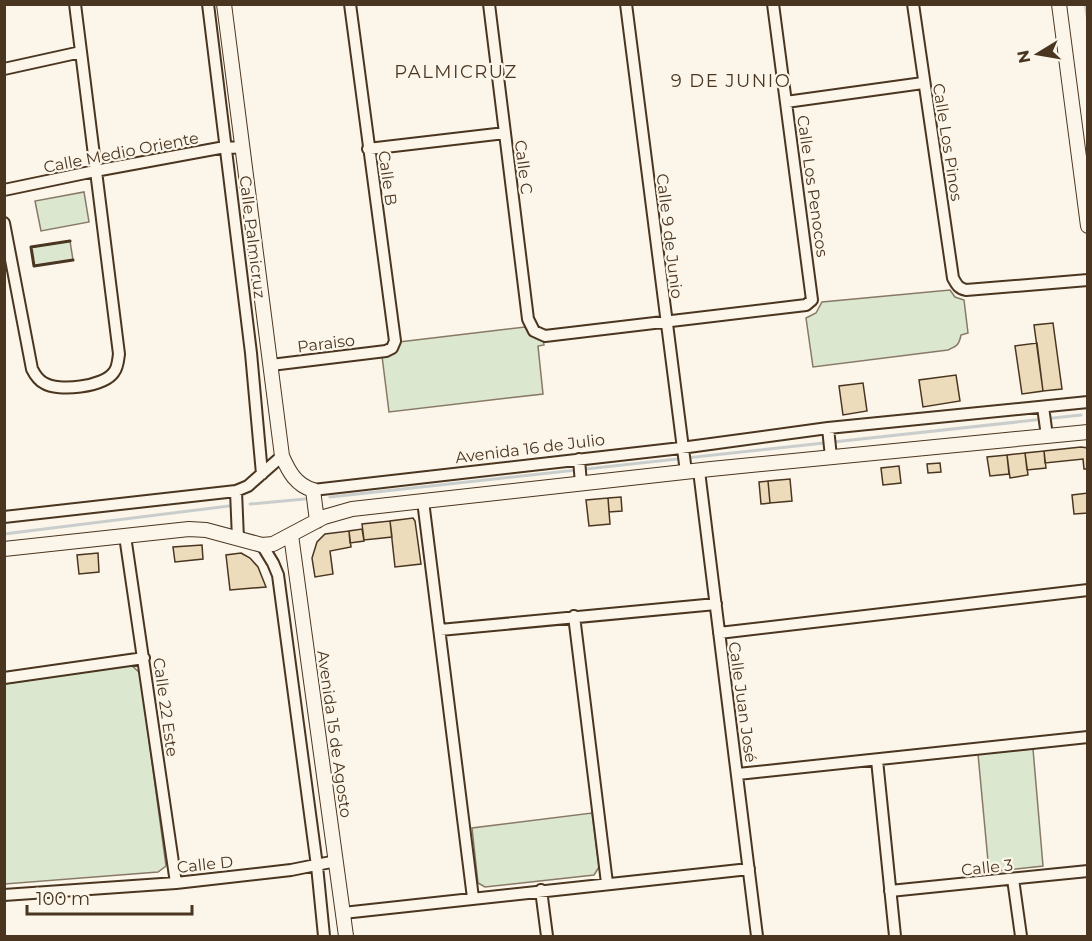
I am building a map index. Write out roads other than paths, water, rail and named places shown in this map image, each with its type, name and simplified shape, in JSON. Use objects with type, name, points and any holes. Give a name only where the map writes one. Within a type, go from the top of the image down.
[{"type":"street","points":[[4,223],[32,369],[37,378],[44,384],[61,388],[79,387],[109,377],[114,372],[119,354],[75,4]]},
{"type":"street","name":"Calle Palmicruz","points":[[208,4],[250,353],[262,474]]},
{"type":"street","name":"Calle Palmicruz","points":[[224,4],[282,456]]},
{"type":"street","name":"Calle B","points":[[350,4],[395,341],[392,348],[386,351]]},
{"type":"street","name":"Calle C","points":[[489,4],[528,319],[534,331],[545,336],[666,321]]},
{"type":"street","name":"Calle 9 de Junio","points":[[626,4],[682,451],[690,469]]},
{"type":"street","name":"Calle Los Penocos","points":[[666,321],[806,304],[812,300],[773,4]]},
{"type":"street","name":"Calle Los Pinos","points":[[913,4],[923,83],[953,278],[956,284],[966,291],[1088,280]]},
{"type":"street","points":[[1059,4],[1088,226]]},
{"type":"street","points":[[4,69],[81,52]]},
{"type":"street","points":[[786,102],[923,83]]},
{"type":"street","points":[[368,149],[505,133]]},
{"type":"street","name":"Calle Medio Oriente","points":[[4,190],[225,147],[243,148]]},
{"type":"street","name":"Paraiso","points":[[271,364],[386,351]]},
{"type":"street","name":"Avenida 16 de Julio","points":[[262,545],[273,544],[324,517],[352,509],[581,480],[690,469],[829,443],[1088,402]]},
{"type":"street","points":[[1044,410],[1046,431]]},
{"type":"street","name":"Avenida 16 de Julio","points":[[314,496],[579,461],[682,451],[1085,430]]},
{"type":"street","points":[[4,517],[236,495],[282,456],[295,480],[314,496],[317,521]]},
{"type":"street","points":[[579,461],[581,480]]},
{"type":"street","name":"Calle Juan José","points":[[690,469],[716,604],[757,936]]},
{"type":"street","points":[[236,495],[238,539]]},
{"type":"street","points":[[423,501],[473,898]]},
{"type":"street","points":[[4,549],[189,529],[206,530],[262,545],[278,575],[324,936]]},
{"type":"street","name":"Calle 22 Este","points":[[125,536],[176,883]]},
{"type":"street","name":"Avenida 15 de Agosto","points":[[291,536],[346,936]]},
{"type":"street","points":[[719,633],[1088,590]]},
{"type":"street","points":[[440,630],[716,604]]},
{"type":"street","points":[[574,616],[607,883]]},
{"type":"street","points":[[4,678],[144,658]]},
{"type":"street","points":[[738,774],[1088,737]]},
{"type":"street","points":[[877,760],[895,936]]},
{"type":"street","name":"Calle D","points":[[4,895],[176,883],[316,866],[336,861]]},
{"type":"street","points":[[343,913],[749,869]]},
{"type":"street","name":"Calle 3","points":[[890,891],[1088,871]]},
{"type":"street","points":[[1013,879],[1021,936]]},
{"type":"street","points":[[542,890],[547,936]]},
{"type":"waterway","points":[[1085,4],[1088,21]]},
{"type":"waterway","points":[[330,497],[1081,415]]},
{"type":"waterway","points":[[250,504],[305,499]]},
{"type":"waterway","points":[[4,534],[229,506]]},
{"type":"district","name":"PALMICRUZ","points":[[456,72]]},
{"type":"district","name":"9 DE JUNIO","points":[[731,81]]}]
